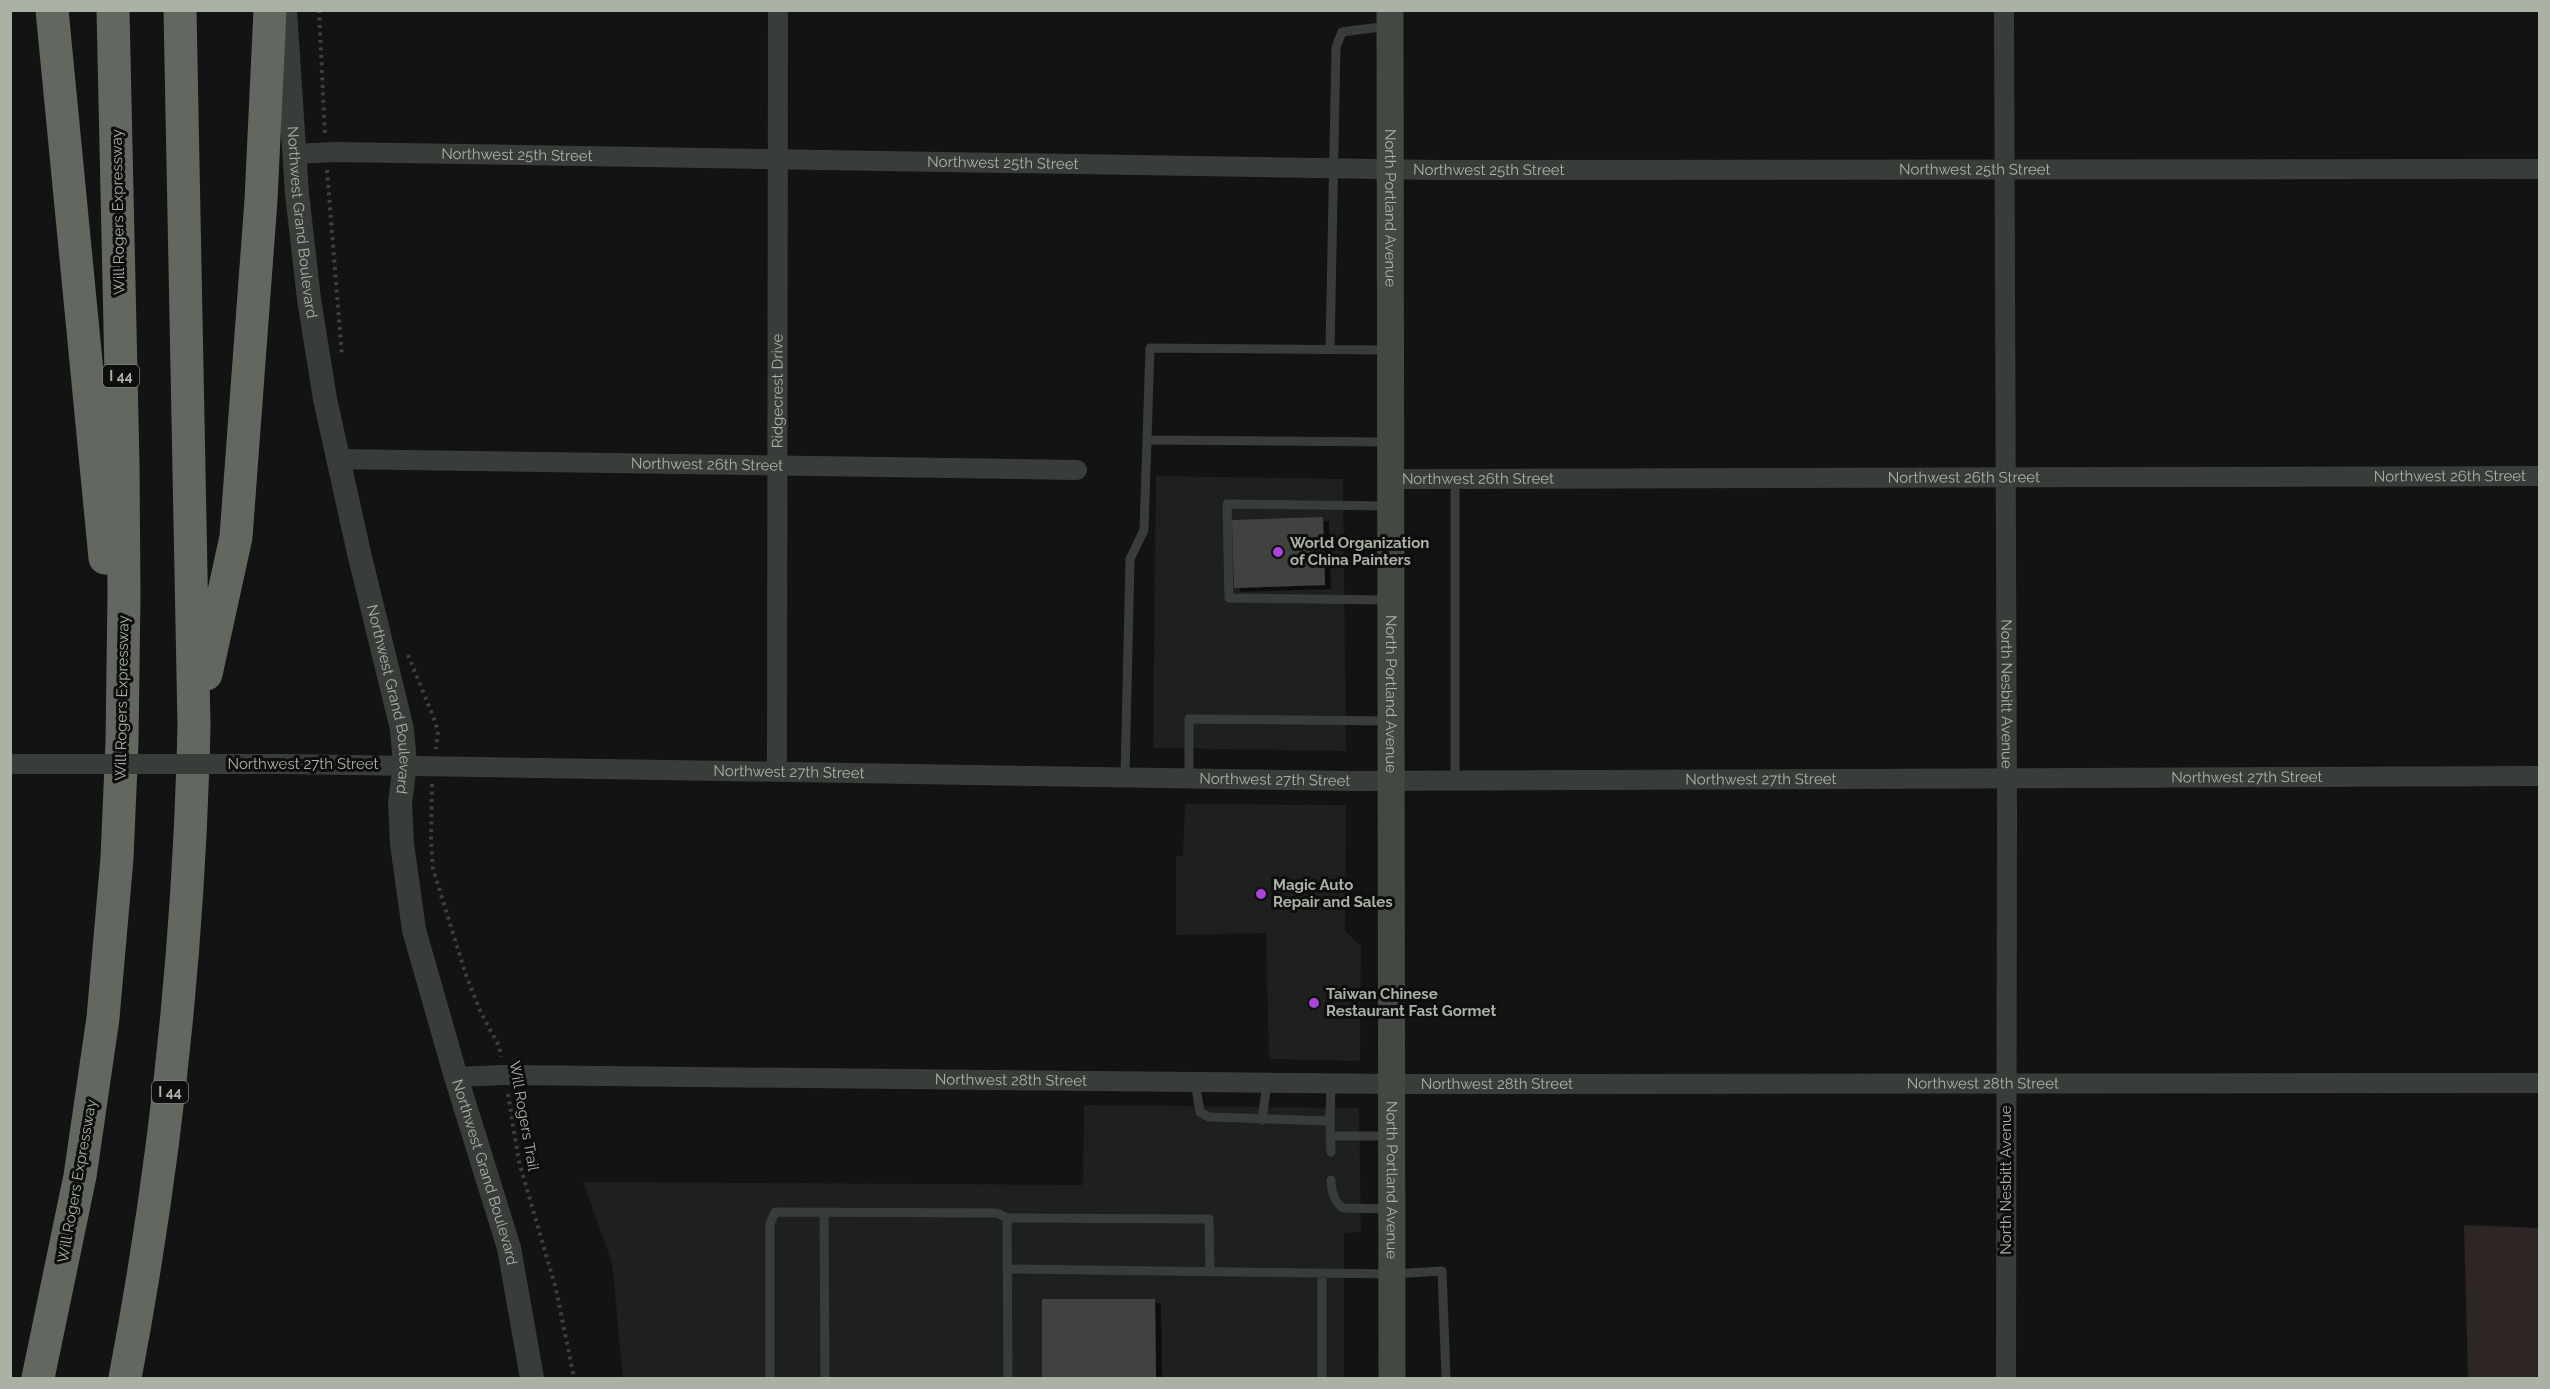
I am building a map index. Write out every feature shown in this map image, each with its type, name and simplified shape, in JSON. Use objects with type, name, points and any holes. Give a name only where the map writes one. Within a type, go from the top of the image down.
[{"type":"highway","points":[[52,10],[122,742]]},
{"type":"highway","name":"Will Rogers Expressway","points":[[38,1378],[80,1176],[102,1018],[117,858],[122,742],[123,464],[113,10]]},
{"type":"highway","name":"I 44","points":[[125,1378],[144,1278],[173,1065],[185,944],[194,726],[180,10]]},
{"type":"highway","points":[[194,726],[236,537],[261,200],[270,10]]},
{"type":"main road","name":"North Portland Avenue","points":[[1390,18],[1392,1378]]},
{"type":"street","name":"Northwest Grand Boulevard","points":[[285,10],[293,154],[309,299],[337,459],[402,729],[405,764],[400,803],[402,844],[414,930],[456,1077],[509,1248],[532,1378]]},
{"type":"street","name":"Ridgecrest Drive","points":[[777,771],[778,10]]},
{"type":"street","name":"North Nesbitt Avenue","points":[[2004,10],[2007,778],[2006,1378]]},
{"type":"street","name":"Northwest 25th Street","points":[[293,154],[336,152],[1391,169],[2540,169]]},
{"type":"street","name":"Northwest 26th Street","points":[[337,459],[1077,470]]},
{"type":"street","name":"Northwest 26th Street","points":[[1390,479],[2540,476]]},
{"type":"street","name":"Northwest 27th Street","points":[[10,764],[405,764],[1391,780],[2540,776]]},
{"type":"street","name":"Northwest 28th Street","points":[[456,1077],[505,1075],[1392,1084],[2540,1083]]},
{"type":"lane","points":[[1330,349],[1336,47],[1342,32],[1390,18]]},
{"type":"lane","points":[[1125,777],[1130,559],[1144,530],[1150,348],[1390,350]]},
{"type":"lane","points":[[1147,440],[1390,442]]},
{"type":"lane","points":[[1455,479],[1455,779]]},
{"type":"lane","points":[[1390,506],[1227,504],[1229,598],[1390,600]]},
{"type":"lane","points":[[1189,778],[1189,719],[1391,721]]},
{"type":"lane","points":[[1196,1082],[1200,1112],[1209,1117],[1330,1121]]},
{"type":"lane","points":[[1262,1120],[1268,1083]]},
{"type":"lane","points":[[1331,1083],[1331,1152]]},
{"type":"lane","points":[[1330,1136],[1392,1136]]},
{"type":"lane","points":[[1331,1179],[1331,1189],[1339,1206],[1343,1208],[1392,1209]]},
{"type":"lane","points":[[770,1378],[770,1224],[775,1212],[997,1213],[1007,1218],[1209,1220],[1210,1272]]},
{"type":"lane","points":[[824,1212],[825,1378]]},
{"type":"lane","points":[[1007,1218],[1008,1378]]},
{"type":"lane","points":[[1007,1269],[1392,1274],[1442,1271],[1446,1378]]},
{"type":"lane","points":[[1322,1273],[1322,1378]]},
{"type":"path","points":[[319,10],[325,127]]},
{"type":"path","points":[[327,178],[342,358]]},
{"type":"path","name":"Will Rogers Trail","points":[[432,792],[433,869],[466,975],[480,1012],[499,1046],[519,1162],[556,1289],[574,1378]]},
{"type":"shaded area","points":[[1156,476],[1343,479],[1346,751],[1153,748]]},
{"type":"shaded area","name":"Magic Auto Repair and Sales","points":[[1185,804],[1346,805],[1345,931],[1361,947],[1360,1061],[1269,1059],[1266,933],[1176,935],[1176,856],[1183,856]]},
{"type":"shaded area","points":[[1084,1105],[1359,1108],[1361,1232],[1344,1233],[1344,1378],[623,1378],[612,1263],[583,1182],[1083,1185]]},
{"type":"shaded area","points":[[2464,1225],[2539,1228],[2539,1378],[2468,1378]]},
{"type":"building","name":"World Organization of China Painters","points":[[1323,517],[1325,585],[1234,588],[1232,520]]},
{"type":"building","points":[[1042,1299],[1155,1299],[1156,1378],[1042,1378]]},
{"type":"place","name":"World Organization of China Painters","points":[[1278,552]]},
{"type":"place","name":"Magic Auto Repair and Sales","points":[[1261,894]]},
{"type":"place","name":"Taiwan Chinese Restaurant Fast Gormet","points":[[1314,1003]]}]
